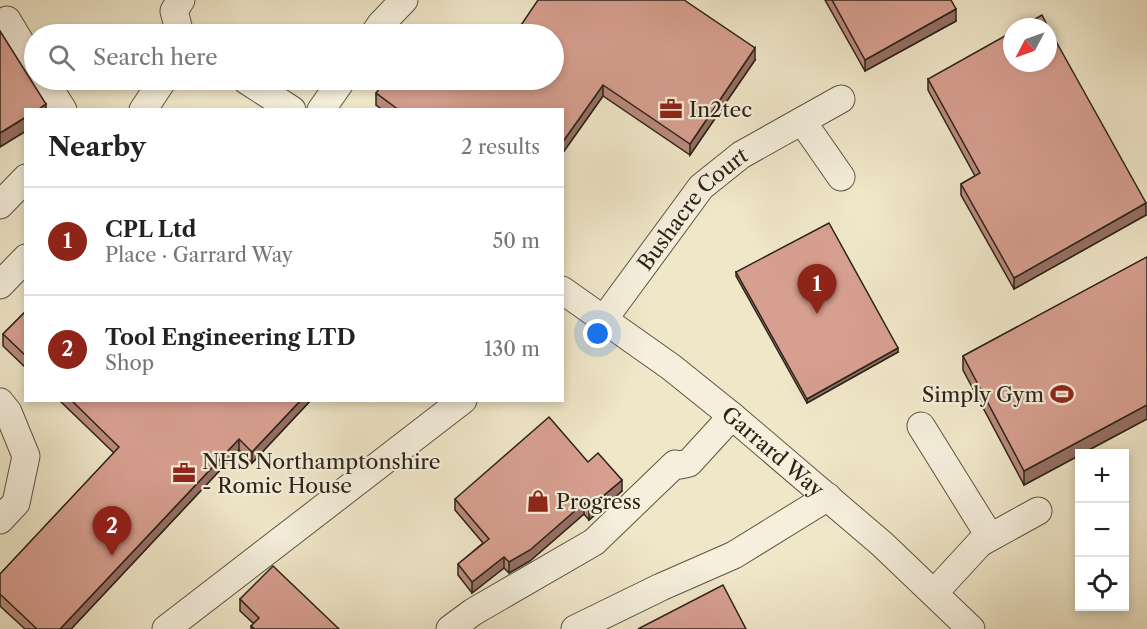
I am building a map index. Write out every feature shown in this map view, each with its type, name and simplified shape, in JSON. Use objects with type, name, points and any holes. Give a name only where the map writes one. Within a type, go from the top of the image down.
[{"type":"street","points":[[177,24],[174,11],[182,0]]},
{"type":"street","points":[[381,24],[404,0]]},
{"type":"street","points":[[7,20],[24,48]]},
{"type":"street","points":[[50,90],[62,108]]},
{"type":"street","points":[[144,108],[156,90]]},
{"type":"street","points":[[261,90],[289,108]]},
{"type":"street","points":[[322,108],[335,90]]},
{"type":"street","name":"Bushacre Court","points":[[604,319],[701,187],[741,155],[841,99]]},
{"type":"street","points":[[802,121],[841,177]]},
{"type":"street","points":[[0,205],[24,180]]},
{"type":"street","points":[[0,285],[24,260]]},
{"type":"street","name":"Garrard Way","points":[[564,292],[671,367],[732,416],[882,544],[971,629]]},
{"type":"street","points":[[0,402],[8,412],[26,456],[16,503],[0,520]]},
{"type":"street","points":[[166,629],[460,402]]},
{"type":"street","points":[[450,629],[473,612],[594,542],[675,464],[689,463],[732,416]]},
{"type":"street","points":[[921,426],[990,537]]},
{"type":"street","points":[[575,629],[734,555],[828,497]]},
{"type":"street","points":[[934,593],[980,543],[1038,511]]},
{"type":"building","name":"In2tec","points":[[538,0],[684,0],[755,48],[690,144],[603,85],[564,140],[564,108],[396,108],[376,93],[378,90],[564,90],[564,24],[522,24]]},
{"type":"building","points":[[832,0],[951,0],[956,9],[865,60]]},
{"type":"building","points":[[0,31],[24,69],[24,90],[37,90],[46,104],[40,108],[24,108],[24,118],[0,133]]},
{"type":"building","points":[[1003,37],[1003,72],[1057,72],[1057,43],[1146,203],[1014,278],[961,184],[980,173],[928,79]]},
{"type":"building","points":[[829,223],[898,348],[807,399],[736,272]]},
{"type":"building","name":"Simply Gym","points":[[1147,257],[1147,405],[1024,471],[963,356]]},
{"type":"building","points":[[24,313],[24,354],[3,334]]},
{"type":"building","points":[[73,402],[299,402],[252,452],[239,439],[60,629],[37,629],[0,594],[0,574],[119,447]]},
{"type":"building","name":"Progress","points":[[549,417],[588,462],[598,453],[622,480],[589,508],[584,503],[530,550],[509,562],[504,557],[472,582],[458,564],[489,539],[455,499]]},
{"type":"building","points":[[273,566],[339,629],[255,629],[251,626],[259,618],[240,599]]},
{"type":"building","points":[[723,585],[746,629],[638,629]]},
{"type":"place","name":"In2tec","points":[[671,109]]},
{"type":"place","name":"CPL Ltd","points":[[817,314]]},
{"type":"place","name":"Simply Gym","points":[[1062,394]]},
{"type":"place","name":"NHS Northamptonshire - Romic House","points":[[184,473]]},
{"type":"place","name":"Progress","points":[[538,501]]},
{"type":"place","name":"Tool Engineering LTD","points":[[112,556]]}]
